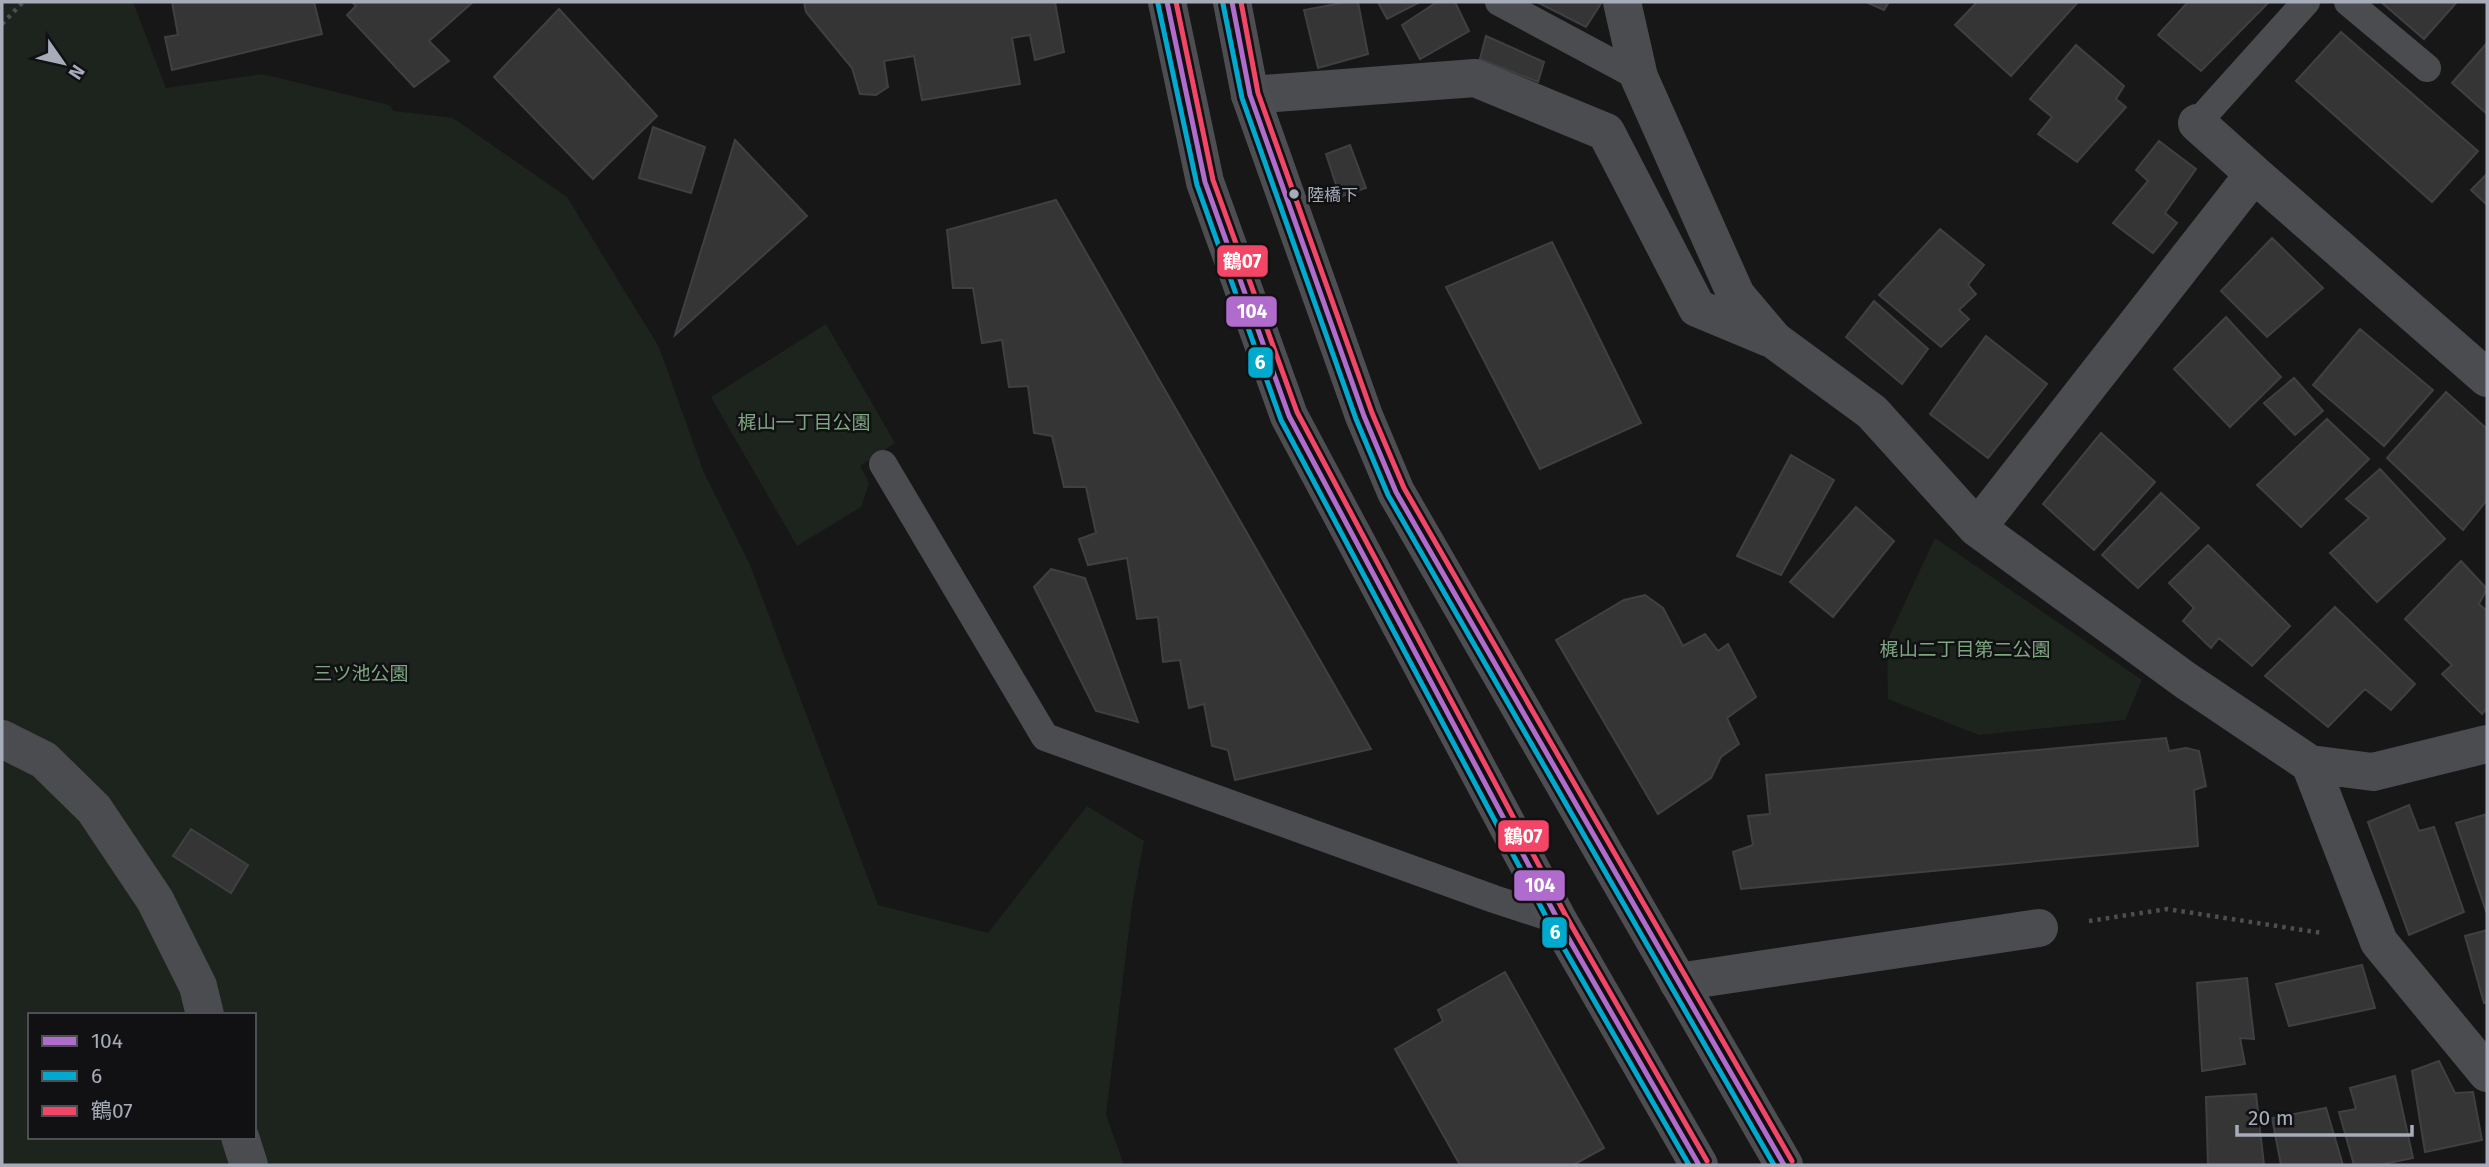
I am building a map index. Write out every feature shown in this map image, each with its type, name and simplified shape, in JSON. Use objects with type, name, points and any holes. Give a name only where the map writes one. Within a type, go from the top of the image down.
[{"type":"main road","points":[[1167,2],[1205,182],[1289,416],[1558,920],[1699,1165]]},
{"type":"main road","points":[[1233,2],[1250,95],[1364,416],[1396,492],[1784,1165]]},
{"type":"street","points":[[1622,2],[1639,77],[1736,295],[1774,340],[1871,412],[1978,528],[2185,680],[2310,764],[2373,772],[2487,744]]},
{"type":"street","points":[[1250,95],[1475,78],[1606,132],[1697,309],[1774,340]]},
{"type":"street","points":[[2197,123],[2487,378]]},
{"type":"street","points":[[1978,528],[2253,174]]},
{"type":"street","points":[[2,739],[44,760],[94,809],[155,900],[198,986],[205,1013]]},
{"type":"street","points":[[2310,764],[2379,942],[2487,1073]]},
{"type":"street","points":[[1678,982],[2039,928]]},
{"type":"street","points":[[241,1139],[249,1165]]},
{"type":"lane","points":[[1500,2],[1639,77]]},
{"type":"lane","points":[[2197,123],[2306,2]]},
{"type":"lane","points":[[2348,2],[2427,68]]},
{"type":"lane","points":[[883,464],[1045,737],[1558,920]]},
{"type":"path","points":[[2,24],[23,2]]},
{"type":"path","points":[[2039,928],[2167,909],[2379,942]]},
{"type":"green space","name":"三ツ池公園","points":[[2,2],[133,2],[166,88],[262,74],[389,105],[394,111],[453,118],[567,197],[659,347],[704,473],[750,565],[878,905],[988,933],[1087,806],[1144,841],[1132,905],[1106,1115],[1124,1165],[2,1165]]},
{"type":"green space","name":"梶山一丁目公園","points":[[826,324],[895,443],[860,466],[869,483],[861,507],[797,546],[711,397]]},
{"type":"green space","name":"梶山二丁目第二公園","points":[[1935,538],[2142,680],[2125,720],[1979,735],[1888,699],[1887,641]]},
{"type":"building","points":[[172,2],[314,2],[322,34],[172,70],[165,37],[178,35]]},
{"type":"building","points":[[352,2],[473,2],[429,41],[449,61],[414,87],[347,15],[356,6]]},
{"type":"building","points":[[804,2],[1055,2],[1064,52],[1035,60],[1030,35],[1012,38],[1020,84],[922,100],[914,56],[884,61],[888,87],[876,95],[860,94],[852,68],[806,12]]},
{"type":"building","points":[[1358,2],[1368,54],[1318,68],[1304,10]]},
{"type":"building","points":[[1378,2],[1420,2],[1387,19]]},
{"type":"building","points":[[1437,2],[1455,2],[1469,31],[1420,59],[1402,25]]},
{"type":"building","points":[[1537,2],[1602,2],[1586,27]]},
{"type":"building","points":[[1866,2],[1889,2],[1884,10]]},
{"type":"building","points":[[1977,2],[2078,2],[2011,76],[1955,25]]},
{"type":"building","points":[[2188,2],[2269,2],[2201,71],[2158,35]]},
{"type":"building","points":[[2381,2],[2457,2],[2424,39]]},
{"type":"building","points":[[559,9],[657,116],[593,179],[494,77]]},
{"type":"building","points":[[2341,32],[2478,151],[2432,202],[2296,81]]},
{"type":"building","points":[[1486,36],[1544,62],[1538,82],[1480,59]]},
{"type":"building","points":[[2487,43],[2487,114],[2452,83]]},
{"type":"building","points":[[2076,45],[2124,86],[2116,99],[2126,107],[2077,162],[2038,134],[2052,117],[2030,99]]},
{"type":"building","points":[[653,127],[705,147],[691,193],[639,178]]},
{"type":"building","points":[[735,140],[807,216],[675,335]]},
{"type":"building","points":[[2159,141],[2196,169],[2165,213],[2177,223],[2153,253],[2113,223],[2148,181],[2136,170]]},
{"type":"building","points":[[1350,145],[1366,188],[1340,197],[1326,154]]},
{"type":"building","points":[[2487,174],[2487,205],[2471,190]]},
{"type":"building","points":[[1056,200],[1371,749],[1235,780],[1228,750],[1212,746],[1204,704],[1189,708],[1180,660],[1163,662],[1158,617],[1137,619],[1127,558],[1088,565],[1079,539],[1096,533],[1086,487],[1064,487],[1052,436],[1034,433],[1028,386],[1009,387],[1002,340],[982,343],[973,288],[953,288],[947,230]]},
{"type":"building","points":[[1940,229],[1984,265],[1968,285],[1976,294],[1959,310],[1969,319],[1941,347],[1879,295]]},
{"type":"building","points":[[2272,238],[2323,288],[2267,337],[2221,291]]},
{"type":"building","points":[[1552,242],[1641,423],[1540,469],[1446,287]]},
{"type":"building","points":[[1874,301],[1928,349],[1902,384],[1846,337]]},
{"type":"building","points":[[2226,317],[2281,377],[2230,427],[2174,369]]},
{"type":"building","points":[[2360,329],[2433,390],[2384,446],[2313,385]]},
{"type":"building","points":[[1986,336],[2047,384],[1988,458],[1930,414]]},
{"type":"building","points":[[2294,378],[2323,411],[2295,435],[2264,403]]},
{"type":"building","points":[[2446,392],[2487,429],[2487,500],[2463,530],[2387,458]]},
{"type":"building","points":[[2327,419],[2369,459],[2301,527],[2257,485]]},
{"type":"building","points":[[2101,433],[2155,482],[2094,550],[2043,504]]},
{"type":"building","points":[[1791,455],[1834,480],[1781,575],[1737,556]]},
{"type":"building","points":[[2380,469],[2445,539],[2377,602],[2330,553],[2369,518],[2346,499]]},
{"type":"building","points":[[2161,493],[2199,528],[2138,588],[2102,555]]},
{"type":"building","points":[[1856,507],[1894,541],[1833,617],[1790,582]]},
{"type":"building","points":[[2208,545],[2290,626],[2252,666],[2219,638],[2211,648],[2183,621],[2194,608],[2169,583]]},
{"type":"building","points":[[2461,561],[2487,589],[2479,604],[2487,611],[2487,708],[2482,714],[2442,674],[2452,665],[2405,619]]},
{"type":"building","points":[[1051,569],[1085,578],[1138,722],[1096,711],[1034,587]]},
{"type":"building","points":[[1645,595],[1663,608],[1683,646],[1705,634],[1718,651],[1728,644],[1756,697],[1727,718],[1739,744],[1721,757],[1711,778],[1658,814],[1556,640],[1624,600]]},
{"type":"building","points":[[2335,607],[2415,684],[2391,710],[2365,689],[2328,727],[2265,676]]},
{"type":"building","points":[[2166,738],[2169,751],[2186,748],[2199,751],[2206,786],[2194,790],[2198,846],[1741,889],[1733,852],[1753,845],[1748,816],[1770,814],[1766,775]]},
{"type":"building","points":[[2409,805],[2419,831],[2434,827],[2464,912],[2409,935],[2368,822]]},
{"type":"building","points":[[2487,814],[2487,914],[2456,823]]},
{"type":"building","points":[[191,829],[248,865],[231,893],[173,856]]},
{"type":"building","points":[[2487,930],[2487,1002],[2484,1003],[2465,936]]},
{"type":"building","points":[[2362,965],[2375,1008],[2289,1026],[2276,984]]},
{"type":"building","points":[[1505,972],[1604,1148],[1573,1165],[1460,1165],[1395,1049],[1443,1021],[1438,1010]]},
{"type":"building","points":[[2247,978],[2254,1039],[2240,1038],[2245,1064],[2202,1071],[2197,983]]},
{"type":"building","points":[[2439,1061],[2455,1093],[2473,1092],[2482,1140],[2425,1152],[2412,1071]]},
{"type":"building","points":[[2395,1076],[2413,1158],[2379,1165],[2354,1165],[2339,1112],[2356,1109],[2350,1088]]},
{"type":"building","points":[[2256,1094],[2264,1165],[2208,1165],[2206,1097]]},
{"type":"building","points":[[2326,1108],[2343,1165],[2281,1165],[2272,1118]]},
{"type":"transit line","name":"104","points":[[1167,2],[1205,182],[1289,416],[1558,920],[1699,1165]]},
{"type":"transit line","name":"鶴07","points":[[1176,2],[1213,180],[1297,412],[1566,916],[1707,1161]]},
{"type":"transit line","name":"104","points":[[1232,2],[1250,95],[1364,416],[1396,492],[1784,1165]]},
{"type":"transit line","name":"鶴07","points":[[1241,2],[1258,93],[1372,413],[1404,488],[1792,1161]]},
{"type":"transit line","name":"6","points":[[1158,4],[1197,185],[1281,420],[1550,924],[1689,1165]]},
{"type":"transit line","name":"6","points":[[1223,4],[1242,98],[1356,419],[1388,495],[1774,1165]]},
{"type":"place","name":"陸橋下","points":[[1294,194]]}]
